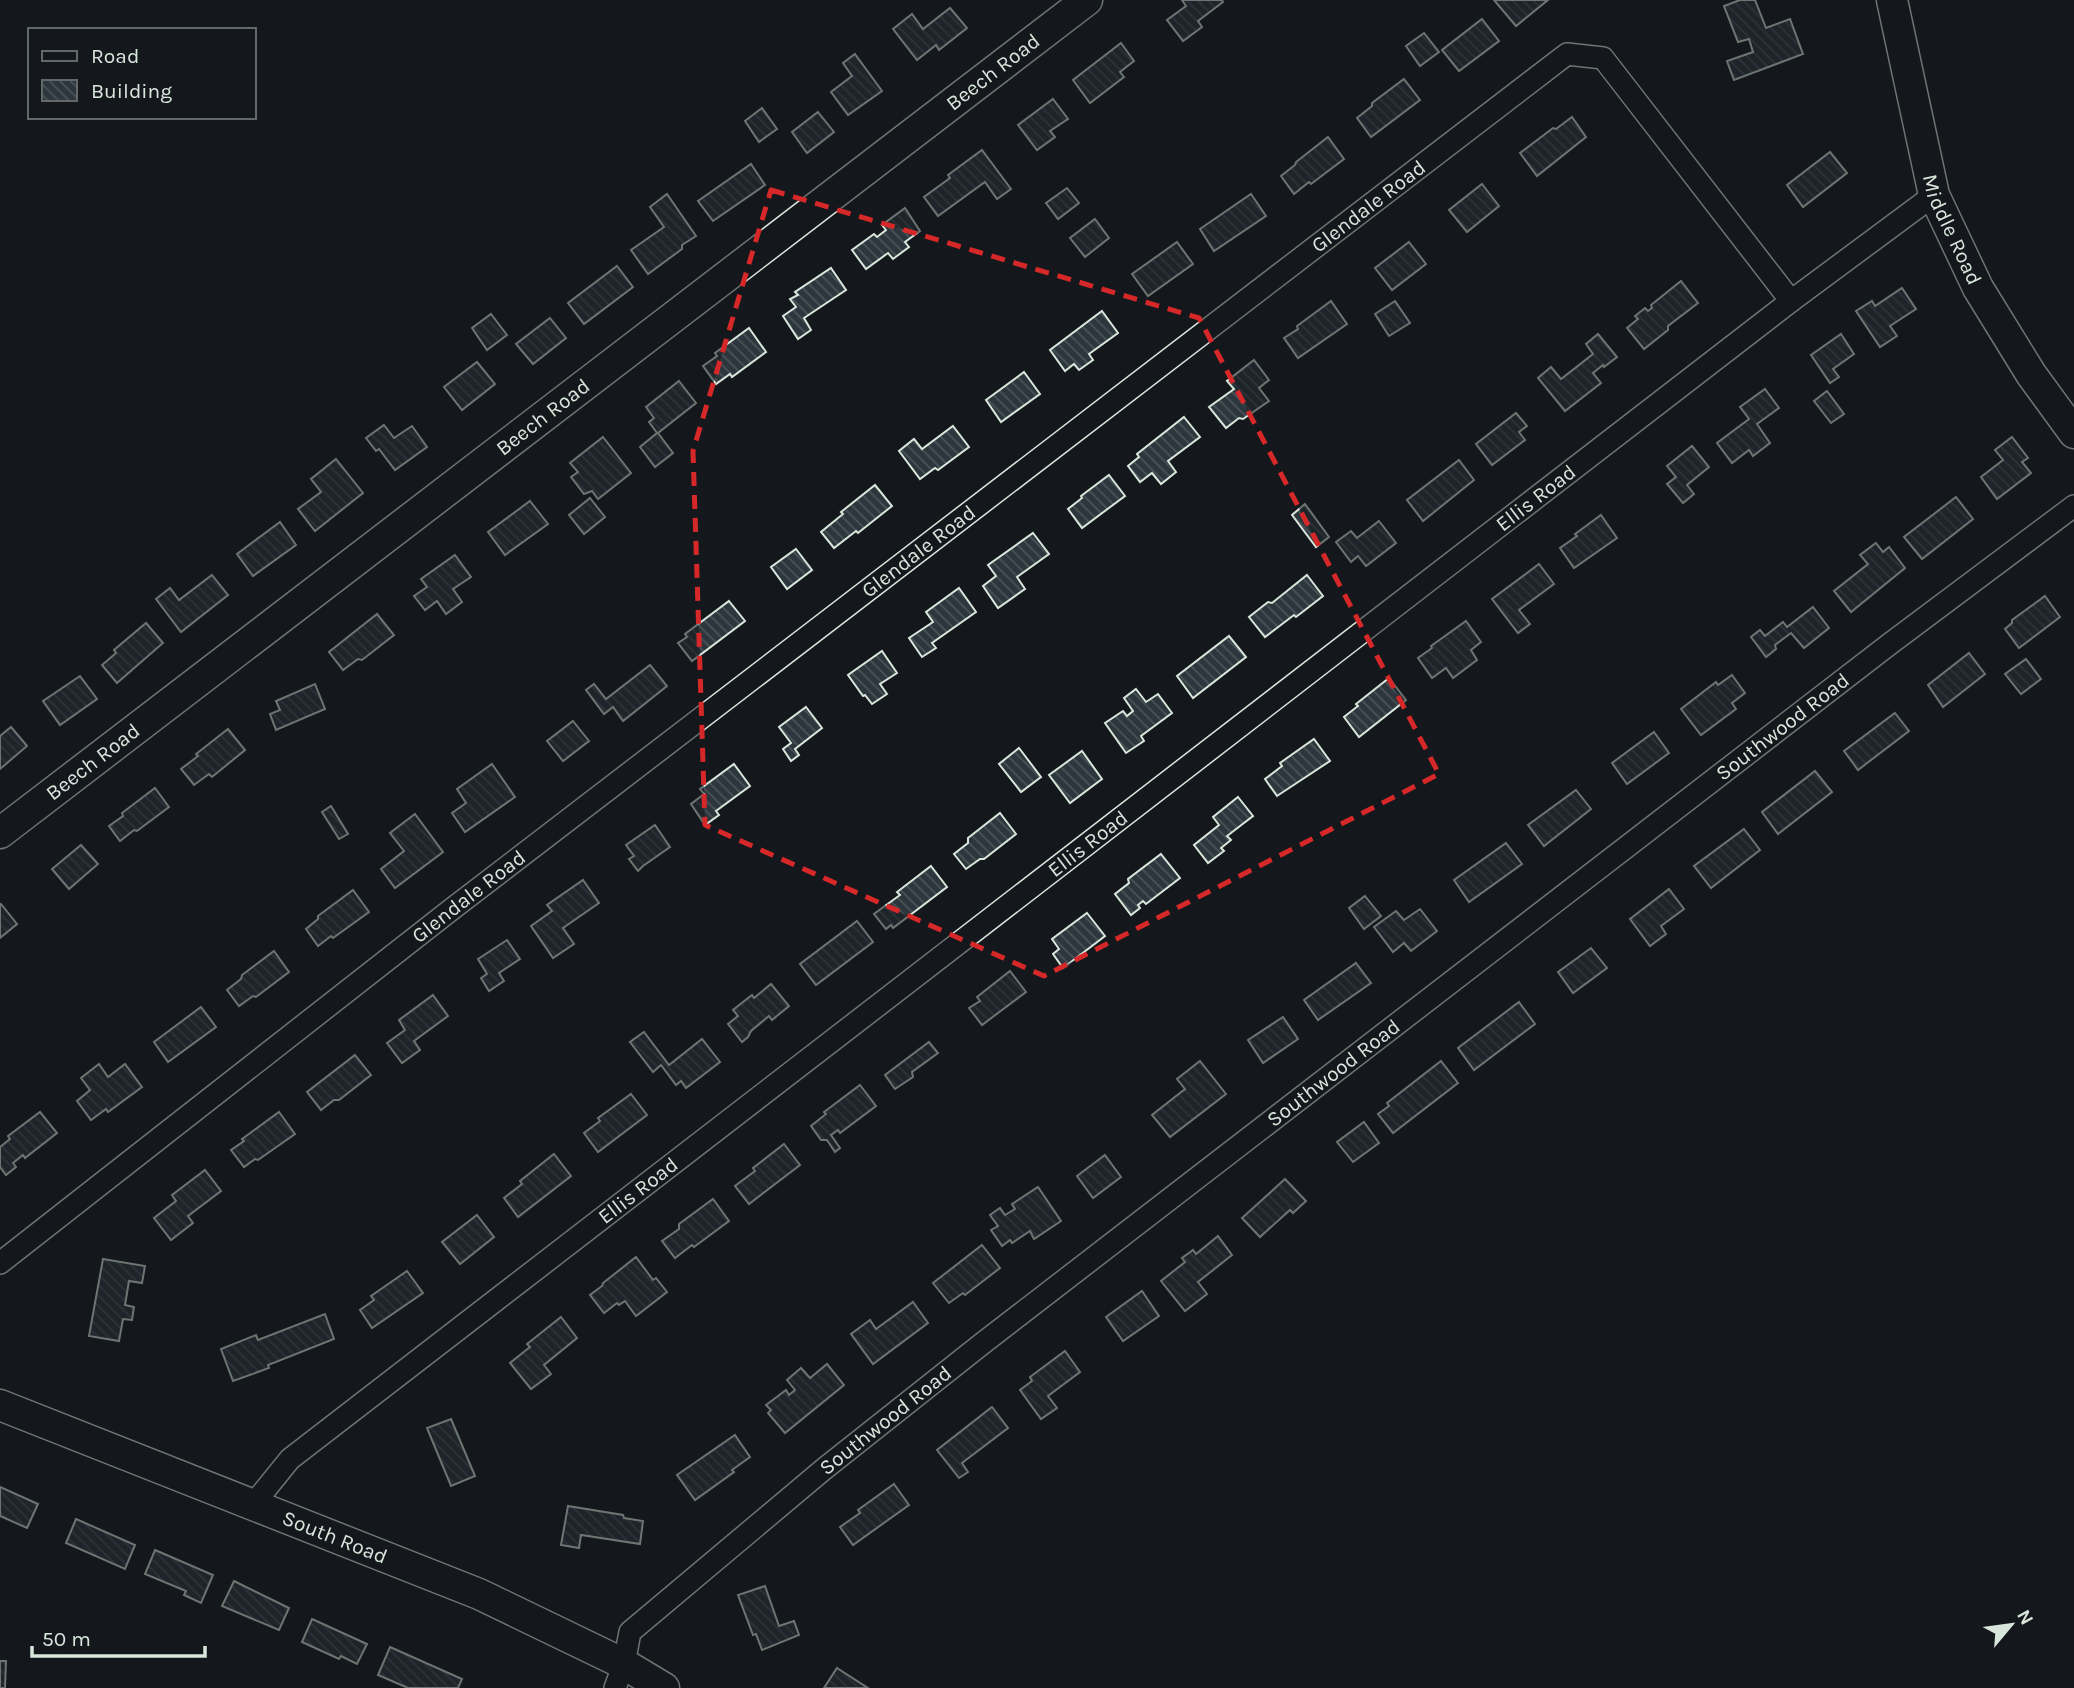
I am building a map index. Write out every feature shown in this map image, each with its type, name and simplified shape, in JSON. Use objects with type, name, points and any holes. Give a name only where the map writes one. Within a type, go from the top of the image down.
[{"type":"street","name":"Beech Road","points":[[0,833],[1087,0]]},
{"type":"street","name":"Middle Road","points":[[1892,0],[1934,195],[1978,288],[2031,374],[2074,433]]},
{"type":"street","name":"Glendale Road","points":[[0,1263],[463,900],[1567,54],[1603,58],[1791,301]]},
{"type":"street","name":"Ellis Road","points":[[252,1506],[290,1459],[1791,301],[1934,195]]},
{"type":"street","name":"Southwood Road","points":[[620,1676],[630,1632],[834,1461],[1234,1148],[1891,643],[2074,506]]},
{"type":"street","name":"South Road","points":[[0,1405],[480,1594],[620,1676],[664,1688]]},
{"type":"highlighted area","points":[[771,190],[1199,318],[1439,774],[1044,976],[705,825],[693,451]]},
{"type":"building","points":[[1182,0],[1223,2],[1198,21],[1202,27],[1183,41],[1167,20],[1186,6]]},
{"type":"building","points":[[1494,0],[1548,0],[1516,26]]},
{"type":"building","points":[[1740,0],[1755,0],[1766,28],[1790,19],[1803,54],[1734,80],[1727,61],[1753,52],[1749,39],[1738,42],[1724,6]]},
{"type":"building","points":[[950,8],[967,28],[939,50],[936,45],[917,60],[893,29],[912,14],[923,29]]},
{"type":"building","points":[[1482,19],[1499,41],[1459,71],[1442,50]]},
{"type":"building","points":[[1424,33],[1439,52],[1420,66],[1406,46]]},
{"type":"building","points":[[1121,43],[1134,61],[1120,72],[1124,77],[1090,103],[1073,80]]},
{"type":"building","points":[[855,54],[882,91],[848,115],[831,92],[852,76],[843,63]]},
{"type":"building","points":[[1404,79],[1420,100],[1371,137],[1357,118]]},
{"type":"building","points":[[1053,99],[1068,119],[1050,131],[1055,137],[1037,150],[1018,125]]},
{"type":"building","points":[[762,108],[777,129],[759,142],[745,121]]},
{"type":"building","points":[[818,112],[834,132],[807,153],[792,132]]},
{"type":"building","points":[[1572,117],[1586,137],[1537,176],[1520,153]]},
{"type":"building","points":[[1328,137],[1344,159],[1294,194],[1281,176]]},
{"type":"building","points":[[982,150],[1011,189],[997,199],[985,182],[938,216],[924,197]]},
{"type":"building","points":[[1830,152],[1847,173],[1803,207],[1787,185]]},
{"type":"building","points":[[751,164],[765,185],[713,221],[698,201]]},
{"type":"building","points":[[1482,184],[1499,206],[1467,232],[1449,210]]},
{"type":"building","points":[[1067,188],[1079,203],[1058,219],[1046,203]]},
{"type":"building","points":[[667,194],[696,236],[648,274],[631,250],[664,227],[650,207]]},
{"type":"building","points":[[1251,194],[1266,216],[1214,251],[1200,229]]},
{"type":"building","points":[[905,208],[920,231],[905,242],[909,247],[893,259],[888,253],[866,269],[852,250],[874,234],[877,237],[886,230],[882,225]]},
{"type":"building","points":[[1095,219],[1109,238],[1085,257],[1070,238]]},
{"type":"building","points":[[1177,242],[1193,264],[1148,296],[1132,274]]},
{"type":"building","points":[[1409,242],[1426,264],[1392,290],[1375,268]]},
{"type":"building","points":[[617,266],[633,287],[584,324],[568,303]]},
{"type":"building","points":[[831,268],[846,290],[804,318],[811,330],[798,339],[783,316],[796,307],[790,299],[798,295],[795,292]]},
{"type":"building","points":[[1681,281],[1698,303],[1644,349],[1627,328],[1638,319],[1635,316],[1645,308],[1648,311],[1652,308],[1651,305]]},
{"type":"building","points":[[1902,288],[1916,309],[1890,326],[1897,336],[1880,347],[1856,311],[1872,301],[1875,306]]},
{"type":"building","points":[[1331,301],[1347,324],[1298,358],[1284,338]]},
{"type":"building","points":[[1395,301],[1410,323],[1389,336],[1375,314]]},
{"type":"building","points":[[1102,311],[1118,333],[1089,354],[1093,360],[1079,370],[1074,364],[1065,371],[1050,350]]},
{"type":"building","points":[[491,314],[507,335],[487,350],[472,328]]},
{"type":"building","points":[[550,318],[566,338],[533,364],[516,344]]},
{"type":"building","points":[[749,328],[766,352],[732,377],[730,374],[716,384],[703,366],[717,356],[715,353]]},
{"type":"building","points":[[1598,334],[1617,357],[1593,373],[1601,383],[1565,411],[1538,378],[1551,367],[1561,379],[1593,354],[1586,344]]},
{"type":"building","points":[[1841,334],[1854,354],[1833,369],[1839,377],[1830,383],[1811,355]]},
{"type":"building","points":[[1254,360],[1269,380],[1259,388],[1269,401],[1226,428],[1209,407],[1234,389],[1227,381]]},
{"type":"building","points":[[477,362],[495,384],[462,410],[444,387]]},
{"type":"building","points":[[1024,372],[1040,394],[1001,422],[986,400]]},
{"type":"building","points":[[679,381],[696,403],[658,433],[673,453],[655,467],[640,447],[657,433],[649,422],[654,418],[646,407]]},
{"type":"building","points":[[1765,389],[1779,408],[1757,424],[1770,443],[1753,456],[1749,450],[1732,463],[1717,443],[1749,419],[1740,407]]},
{"type":"building","points":[[1827,391],[1844,414],[1831,423],[1814,401]]},
{"type":"building","points":[[1516,413],[1527,426],[1519,432],[1525,440],[1492,465],[1476,444]]},
{"type":"building","points":[[1184,417],[1200,437],[1168,461],[1176,472],[1161,484],[1152,473],[1140,482],[1128,466],[1139,457],[1137,454]]},
{"type":"building","points":[[384,425],[394,438],[412,426],[427,447],[395,470],[379,449],[376,451],[366,438]]},
{"type":"building","points":[[953,426],[969,447],[938,470],[935,468],[920,479],[899,451],[914,439],[922,449]]},
{"type":"building","points":[[603,437],[631,473],[598,499],[592,491],[584,494],[571,477],[578,472],[570,463]]},
{"type":"building","points":[[2012,437],[2028,458],[2022,462],[2031,473],[1997,499],[1981,477],[2003,460],[1995,450]]},
{"type":"building","points":[[1692,446],[1709,467],[1687,485],[1694,494],[1683,503],[1667,484],[1676,477],[1667,466]]},
{"type":"building","points":[[336,459],[363,493],[315,531],[298,509],[321,492],[311,479]]},
{"type":"building","points":[[1459,460],[1474,480],[1423,521],[1407,500]]},
{"type":"building","points":[[1109,475],[1125,496],[1082,528],[1068,509]]},
{"type":"building","points":[[875,485],[892,506],[834,548],[821,532]]},
{"type":"building","points":[[1956,497],[1973,519],[1922,559],[1904,537]]},
{"type":"building","points":[[590,498],[605,517],[584,534],[569,515]]},
{"type":"building","points":[[530,501],[548,524],[505,555],[488,532]]},
{"type":"building","points":[[1305,504],[1329,537],[1316,547],[1292,515]]},
{"type":"building","points":[[1601,515],[1617,538],[1574,568],[1560,548]]},
{"type":"building","points":[[1379,521],[1396,543],[1366,566],[1358,556],[1351,562],[1336,542],[1351,531],[1357,538]]},
{"type":"building","points":[[280,522],[296,545],[253,576],[237,554]]},
{"type":"building","points":[[1033,533],[1049,554],[1017,577],[1025,589],[998,608],[983,586],[996,576],[988,565]]},
{"type":"building","points":[[1876,543],[1883,552],[1889,547],[1905,568],[1851,612],[1834,591],[1868,564],[1860,555]]},
{"type":"building","points":[[796,549],[812,570],[787,589],[771,567]]},
{"type":"building","points":[[455,555],[471,577],[453,589],[462,602],[446,614],[437,601],[425,610],[414,596],[427,587],[421,579]]},
{"type":"building","points":[[1539,564],[1554,584],[1519,610],[1530,624],[1518,633],[1492,599]]},
{"type":"building","points":[[212,575],[228,595],[181,632],[156,599],[170,588],[179,600]]},
{"type":"building","points":[[1307,575],[1323,596],[1265,637],[1249,617],[1268,602],[1272,603]]},
{"type":"building","points":[[959,588],[976,612],[932,643],[936,648],[922,657],[909,638],[933,622],[926,612]]},
{"type":"building","points":[[2045,596],[2060,617],[2019,648],[2005,629],[2012,620]]},
{"type":"building","points":[[729,601],[745,621],[692,661],[678,643],[687,637],[685,634]]},
{"type":"building","points":[[1813,607],[1829,628],[1804,648],[1791,633],[1775,645],[1776,649],[1766,657],[1751,637],[1760,630],[1765,636],[1783,622],[1787,627]]},
{"type":"building","points":[[377,614],[394,635],[362,660],[358,659],[343,670],[329,652]]},
{"type":"building","points":[[1466,621],[1481,642],[1471,650],[1477,660],[1453,678],[1446,668],[1432,678],[1418,658]]},
{"type":"building","points":[[146,623],[163,643],[117,683],[102,665],[116,653],[114,650]]},
{"type":"building","points":[[1229,636],[1246,657],[1193,698],[1177,676]]},
{"type":"building","points":[[882,651],[897,673],[880,684],[887,694],[872,704],[848,675]]},
{"type":"building","points":[[1969,653],[1985,674],[1943,707],[1928,685]]},
{"type":"building","points":[[2026,659],[2041,679],[2021,694],[2005,674]]},
{"type":"building","points":[[650,665],[667,686],[623,721],[613,707],[604,714],[586,690],[594,684],[606,699]]},
{"type":"building","points":[[1732,675],[1745,693],[1732,703],[1736,709],[1701,735],[1681,709],[1716,682],[1718,685]]},
{"type":"building","points":[[80,676],[97,699],[60,725],[43,701]]},
{"type":"building","points":[[1389,678],[1406,700],[1359,737],[1344,717]]},
{"type":"building","points":[[315,684],[325,709],[276,730],[270,714],[280,710],[276,701]]},
{"type":"building","points":[[1136,689],[1146,702],[1158,694],[1172,713],[1141,736],[1144,741],[1126,753],[1105,723],[1123,711],[1127,716],[1133,711],[1124,698]]},
{"type":"building","points":[[806,707],[822,728],[795,749],[799,755],[791,761],[783,749],[791,743],[779,727]]},
{"type":"building","points":[[1895,713],[1909,731],[1858,770],[1844,751]]},
{"type":"building","points":[[573,721],[589,741],[563,761],[547,741]]},
{"type":"building","points":[[11,727],[27,746],[0,769],[0,736]]},
{"type":"building","points":[[228,729],[245,750],[212,777],[209,774],[194,785],[181,769]]},
{"type":"building","points":[[1654,732],[1669,753],[1627,784],[1612,763]]},
{"type":"building","points":[[1314,739],[1330,761],[1277,796],[1265,779],[1282,766],[1280,763]]},
{"type":"building","points":[[1019,748],[1041,777],[1021,792],[999,764]]},
{"type":"building","points":[[1082,751],[1102,779],[1070,803],[1049,775]]},
{"type":"building","points":[[492,764],[515,797],[465,832],[452,813],[466,803],[457,789]]},
{"type":"building","points":[[734,764],[750,786],[716,811],[719,815],[705,825],[691,804],[704,794],[700,789]]},
{"type":"building","points":[[1815,771],[1832,792],[1778,834],[1762,812]]},
{"type":"building","points":[[155,788],[169,807],[120,841],[109,826]]},
{"type":"building","points":[[1576,790],[1591,809],[1544,846],[1528,825]]},
{"type":"building","points":[[1238,797],[1253,816],[1227,836],[1231,840],[1221,848],[1224,851],[1208,863],[1194,845],[1219,825],[1213,817]]},
{"type":"building","points":[[331,806],[348,834],[339,839],[322,812]]},
{"type":"building","points":[[1000,813],[1016,834],[984,859],[966,869],[954,854],[968,843],[968,838]]},
{"type":"building","points":[[415,814],[443,852],[395,888],[381,869],[404,851],[390,833]]},
{"type":"building","points":[[655,825],[670,847],[638,871],[629,859],[634,856],[626,845]]},
{"type":"building","points":[[1744,829],[1760,850],[1711,888],[1694,866]]},
{"type":"building","points":[[1506,843],[1522,864],[1469,902],[1454,880]]},
{"type":"building","points":[[81,845],[98,864],[69,889],[52,869]]},
{"type":"building","points":[[1161,854],[1180,878],[1146,904],[1143,901],[1138,905],[1140,908],[1131,915],[1115,894],[1129,883],[1128,879]]},
{"type":"building","points":[[931,866],[947,887],[893,928],[891,925],[886,929],[874,914],[900,895],[897,892]]},
{"type":"building","points":[[583,880],[599,903],[563,928],[574,944],[553,958],[531,926],[552,911],[547,905]]},
{"type":"building","points":[[1669,889],[1684,909],[1661,926],[1666,934],[1650,946],[1630,919]]},
{"type":"building","points":[[353,890],[369,912],[318,946],[306,929],[318,916]]},
{"type":"building","points":[[1365,896],[1381,916],[1364,929],[1349,908]]},
{"type":"building","points":[[0,905],[17,924],[0,938]]},
{"type":"building","points":[[1420,909],[1437,931],[1411,951],[1404,943],[1393,952],[1374,927],[1396,911],[1404,920]]},
{"type":"building","points":[[1087,913],[1105,936],[1063,968],[1053,954],[1059,949],[1052,939]]},
{"type":"building","points":[[857,921],[873,942],[816,985],[800,964]]},
{"type":"building","points":[[507,940],[520,959],[499,973],[504,981],[489,991],[481,978],[487,974],[478,959]]},
{"type":"building","points":[[1591,948],[1607,968],[1573,993],[1558,972]]},
{"type":"building","points":[[274,951],[289,972],[256,997],[253,996],[239,1006],[227,990]]},
{"type":"building","points":[[1356,963],[1371,983],[1318,1020],[1304,1000]]},
{"type":"building","points":[[1010,971],[1026,992],[982,1025],[969,1008],[980,1001],[977,997]]},
{"type":"building","points":[[771,984],[789,1006],[772,1020],[769,1016],[742,1042],[728,1024],[738,1016],[733,1010]]},
{"type":"building","points":[[433,995],[448,1016],[414,1041],[420,1050],[402,1063],[387,1043],[405,1030],[399,1020]]},
{"type":"building","points":[[1519,1002],[1535,1024],[1474,1070],[1458,1048]]},
{"type":"building","points":[[201,1007],[216,1027],[168,1062],[154,1042]]},
{"type":"building","points":[[1283,1017],[1298,1039],[1263,1063],[1248,1040]]},
{"type":"building","points":[[644,1032],[669,1065],[702,1039],[720,1062],[686,1088],[681,1081],[676,1085],[661,1065],[653,1072],[630,1042]]},
{"type":"building","points":[[929,1042],[938,1053],[912,1072],[913,1077],[895,1089],[885,1075]]},
{"type":"building","points":[[355,1055],[371,1075],[339,1100],[334,1100],[321,1110],[307,1092]]},
{"type":"building","points":[[1200,1061],[1226,1094],[1170,1137],[1152,1115],[1185,1089],[1177,1079]]},
{"type":"building","points":[[1441,1061],[1458,1083],[1393,1133],[1378,1114],[1389,1106],[1387,1103]]},
{"type":"building","points":[[99,1064],[108,1077],[125,1064],[142,1087],[108,1112],[106,1109],[91,1120],[77,1101],[90,1090],[81,1078]]},
{"type":"building","points":[[860,1085],[876,1106],[840,1133],[838,1130],[831,1135],[840,1148],[835,1152],[827,1140],[821,1140],[811,1126],[826,1114],[824,1112]]},
{"type":"building","points":[[631,1094],[647,1115],[598,1152],[584,1133],[600,1121],[598,1118]]},
{"type":"building","points":[[40,1112],[57,1133],[25,1158],[23,1155],[13,1163],[16,1167],[6,1175],[0,1167],[0,1147],[10,1139],[8,1136]]},
{"type":"building","points":[[279,1112],[295,1134],[244,1167],[231,1150]]},
{"type":"building","points":[[1364,1122],[1379,1143],[1353,1162],[1337,1142]]},
{"type":"building","points":[[784,1144],[800,1165],[749,1204],[735,1186]]},
{"type":"building","points":[[554,1154],[571,1176],[518,1217],[504,1198],[522,1184],[520,1181]]},
{"type":"building","points":[[1105,1155],[1121,1177],[1093,1198],[1077,1176]]},
{"type":"building","points":[[205,1170],[221,1191],[188,1216],[193,1223],[171,1240],[154,1218],[176,1201],[172,1195]]},
{"type":"building","points":[[1285,1179],[1306,1201],[1293,1213],[1290,1210],[1260,1237],[1242,1218]]},
{"type":"building","points":[[1038,1187],[1061,1221],[1034,1239],[1030,1231],[1002,1246],[991,1230],[998,1226],[990,1215],[1000,1208],[1005,1215],[1015,1209],[1012,1204]]},
{"type":"building","points":[[713,1199],[729,1221],[675,1258],[662,1241],[679,1229],[679,1224]]},
{"type":"building","points":[[477,1215],[494,1237],[460,1264],[442,1242]]},
{"type":"building","points":[[1218,1236],[1232,1255],[1198,1282],[1207,1294],[1185,1311],[1161,1281],[1185,1262],[1182,1258],[1193,1250],[1196,1254]]},
{"type":"building","points":[[982,1245],[1000,1268],[965,1295],[963,1293],[949,1303],[933,1283]]},
{"type":"building","points":[[636,1257],[653,1280],[656,1278],[667,1292],[636,1316],[625,1301],[619,1305],[617,1303],[604,1313],[590,1295]]},
{"type":"building","points":[[103,1259],[145,1266],[142,1283],[129,1281],[125,1305],[134,1307],[132,1320],[123,1319],[119,1341],[89,1336]]},
{"type":"building","points":[[407,1271],[423,1293],[372,1328],[360,1310],[374,1300],[371,1296]]},
{"type":"building","points":[[1142,1291],[1159,1316],[1123,1341],[1106,1317]]},
{"type":"building","points":[[913,1302],[928,1323],[873,1364],[851,1334],[870,1320],[876,1329]]},
{"type":"building","points":[[325,1314],[334,1339],[233,1381],[221,1349],[256,1335],[258,1340]]},
{"type":"building","points":[[561,1317],[577,1338],[544,1365],[551,1374],[531,1389],[510,1363],[530,1347],[527,1344]]},
{"type":"building","points":[[1065,1351],[1080,1372],[1048,1396],[1057,1408],[1041,1419],[1020,1390],[1032,1381],[1030,1377]]},
{"type":"building","points":[[827,1364],[844,1385],[785,1433],[768,1413],[771,1410],[766,1405],[786,1390],[789,1395],[795,1390],[787,1380],[801,1368],[810,1378]]},
{"type":"building","points":[[992,1407],[1008,1428],[962,1463],[968,1472],[959,1478],[937,1450]]},
{"type":"building","points":[[451,1419],[475,1476],[451,1486],[427,1428]]},
{"type":"building","points":[[735,1435],[750,1457],[695,1500],[677,1475]]},
{"type":"building","points":[[894,1484],[909,1505],[853,1545],[840,1527]]},
{"type":"building","points":[[0,1487],[38,1504],[27,1528],[0,1516]]},
{"type":"building","points":[[568,1506],[643,1521],[640,1544],[581,1535],[579,1548],[561,1545]]},
{"type":"building","points":[[76,1519],[135,1545],[125,1569],[66,1543]]},
{"type":"building","points":[[155,1550],[213,1575],[201,1603],[184,1595],[186,1591],[145,1574]]},
{"type":"building","points":[[234,1581],[289,1608],[279,1630],[222,1606]]},
{"type":"building","points":[[765,1586],[779,1626],[794,1621],[799,1635],[762,1650],[756,1634],[753,1635],[738,1595]]},
{"type":"building","points":[[312,1619],[367,1644],[357,1664],[302,1642]]},
{"type":"building","points":[[390,1647],[462,1679],[458,1688],[408,1688],[378,1675]]},
{"type":"building","points":[[0,1661],[6,1661],[5,1688],[0,1688]]},
{"type":"building","points":[[837,1668],[868,1688],[824,1688]]}]
